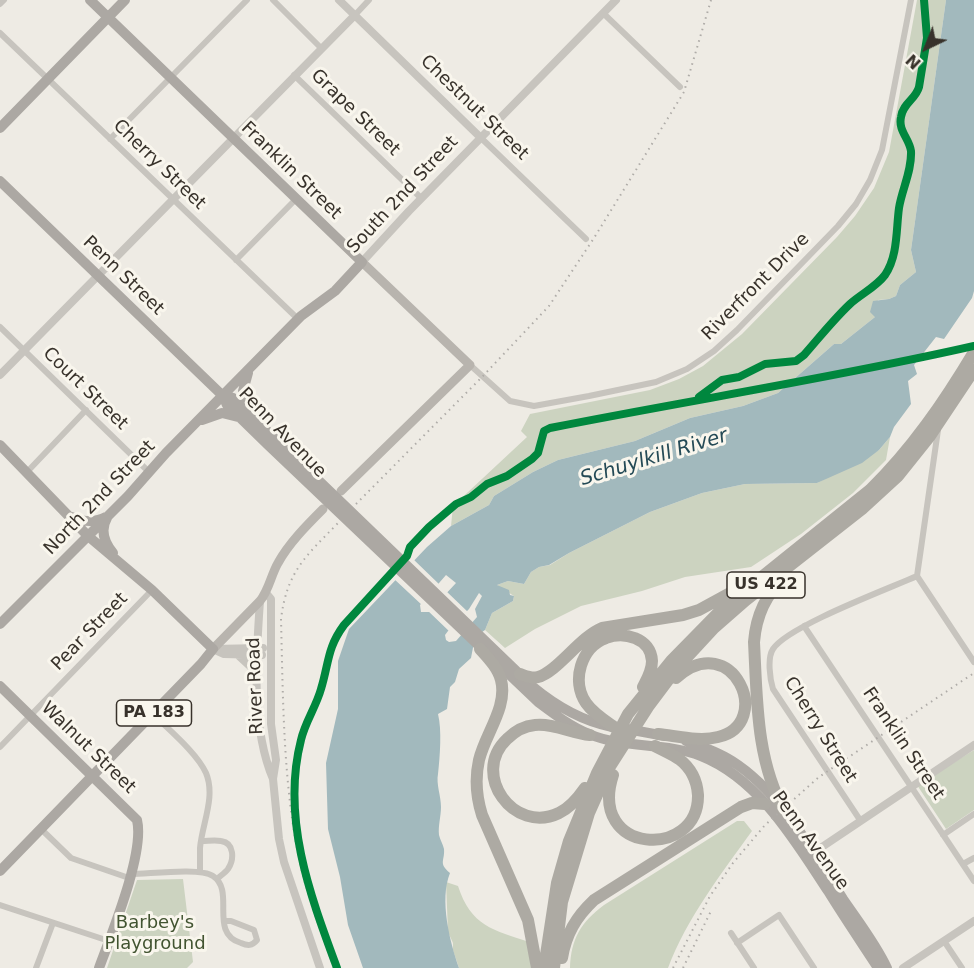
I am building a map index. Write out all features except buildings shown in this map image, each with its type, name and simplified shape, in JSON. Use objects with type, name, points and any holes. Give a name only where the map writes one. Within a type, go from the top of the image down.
[{"type":"highway","name":"US 422","points":[[554,968],[562,902],[579,842],[598,792],[622,746],[648,707],[690,653],[714,628],[862,509],[894,473],[938,410],[974,352]]},
{"type":"highway","name":"US 422","points":[[544,968],[548,931],[562,862],[597,773],[628,714],[671,661],[722,609],[870,490],[915,457],[946,415],[974,370]]},
{"type":"highway","points":[[785,812],[771,783],[762,750],[754,642],[756,624],[765,602],[778,585],[840,532],[862,509]]},
{"type":"highway","points":[[512,671],[532,678],[543,675],[591,633],[608,625],[683,615],[706,607],[733,592],[800,546]]},
{"type":"highway","points":[[614,727],[596,719],[580,688],[578,675],[582,662],[590,650],[602,639],[622,635],[632,636],[648,648],[652,659],[650,674],[628,714]]},
{"type":"highway","points":[[480,649],[498,672],[502,690],[499,710],[479,760],[477,792],[482,815],[528,920],[537,968]]},
{"type":"highway","points":[[648,707],[681,674],[699,664],[712,664],[727,668],[743,689],[746,701],[744,712],[738,723],[726,734],[703,739],[656,740]]},
{"type":"highway","points":[[590,735],[545,725],[535,725],[519,730],[505,740],[498,749],[494,763],[494,780],[501,797],[515,811],[540,819],[559,813],[568,807],[597,773]]},
{"type":"highway","points":[[622,746],[609,786],[609,807],[615,820],[625,831],[648,841],[664,839],[684,828],[693,815],[698,801],[695,780],[687,767],[656,740]]},
{"type":"highway","points":[[561,968],[564,946],[571,928],[579,915],[594,900],[741,807],[752,803],[765,804]]},
{"type":"main road","name":"Franklin Street","points":[[90,0],[470,365]]},
{"type":"main road","points":[[0,128],[125,0]]},
{"type":"main road","name":"Penn Street","points":[[0,181],[223,396]]},
{"type":"main road","name":"South 2nd Street","points":[[223,396],[298,320],[335,291],[362,262]]},
{"type":"main road","points":[[341,491],[470,365]]},
{"type":"main road","points":[[197,422],[222,413],[242,414],[243,391],[249,370]]},
{"type":"main road","name":"Penn Avenue","points":[[223,396],[227,405],[242,414],[512,671],[548,710],[590,735],[614,741],[656,740],[696,745],[732,761],[750,775],[785,812],[792,830],[878,968]]},
{"type":"main road","name":"North 2nd Street","points":[[0,624],[223,396]]},
{"type":"main road","name":"Penn Avenue","points":[[271,442],[480,649],[552,702],[573,714],[596,719]]},
{"type":"main road","points":[[0,445],[88,536],[152,590],[213,649],[263,597],[282,556],[323,509]]},
{"type":"main road","points":[[61,508],[81,520],[97,521],[109,515]]},
{"type":"main road","points":[[109,515],[103,529],[104,535],[109,548],[123,564]]},
{"type":"main road","name":"PA 183","points":[[0,871],[213,649]]},
{"type":"main road","name":"Walnut Street","points":[[0,686],[137,820],[130,876],[99,968]]},
{"type":"main road","name":"Penn Avenue","points":[[614,727],[656,740],[717,764],[744,783],[813,853],[887,968]]},
{"type":"street","points":[[0,4],[4,0]]},
{"type":"street","points":[[110,139],[247,0]]},
{"type":"street","points":[[273,0],[321,48]]},
{"type":"street","name":"Chestnut Street","points":[[339,0],[586,239]]},
{"type":"street","points":[[0,375],[369,0]]},
{"type":"street","name":"South 2nd Street","points":[[362,262],[480,136],[616,0]]},
{"type":"street","name":"Riverfront Drive","points":[[470,365],[510,401],[534,406],[656,382],[687,369],[714,351],[838,226],[856,204],[870,180],[882,150],[911,0]]},
{"type":"street","points":[[603,13],[680,87]]},
{"type":"street","name":"Cherry Street","points":[[0,33],[298,320]]},
{"type":"street","name":"Grape Street","points":[[294,75],[421,198]]},
{"type":"street","points":[[236,260],[297,199]]},
{"type":"street","name":"Court Street","points":[[0,327],[149,472]]},
{"type":"street","points":[[27,472],[86,410]]},
{"type":"street","points":[[941,414],[917,576],[974,662]]},
{"type":"street","points":[[804,626],[917,576]]},
{"type":"street","name":"Pear Street","points":[[0,747],[152,590]]},
{"type":"street","name":"River Road","points":[[273,779],[264,758],[258,719],[258,651],[263,597],[271,599],[272,724],[276,760],[273,779],[279,839],[284,862],[320,968]]},
{"type":"street","name":"Cherry Street","points":[[804,626],[777,645],[772,652],[771,679],[774,689],[860,820]]},
{"type":"street","name":"Franklin Street","points":[[804,626],[974,881]]},
{"type":"street","points":[[213,649],[224,654],[238,655],[258,651]]},
{"type":"street","points":[[213,649],[270,651]]},
{"type":"street","points":[[238,655],[252,668],[258,682]]},
{"type":"street","points":[[153,714],[196,759],[206,774],[209,788],[208,805],[200,871]]},
{"type":"street","points":[[813,853],[974,745]]},
{"type":"street","points":[[943,835],[974,814]]},
{"type":"street","points":[[41,830],[71,858],[130,876],[200,871],[217,879],[223,893],[224,921],[228,936],[234,941],[247,945],[252,945],[257,940],[254,930],[231,921],[224,921]]},
{"type":"street","points":[[202,841],[221,840],[231,849],[233,857],[231,864],[217,879]]},
{"type":"street","points":[[963,864],[974,858]]},
{"type":"street","points":[[0,905],[109,941]]},
{"type":"street","points":[[737,943],[779,915],[814,968]]},
{"type":"street","points":[[903,968],[974,921]]},
{"type":"street","points":[[36,968],[53,923]]},
{"type":"street","points":[[731,933],[754,968]]},
{"type":"street","points":[[944,941],[962,968]]},
{"type":"green space","points":[[917,0],[946,0],[911,250],[916,272],[900,285],[896,296],[878,300],[875,317],[841,344],[834,344],[778,393],[743,406],[690,418],[635,441],[558,460],[494,496],[489,505],[451,526],[453,506],[527,437],[521,431],[530,414],[650,390],[679,379],[703,366],[742,334],[837,237],[874,188],[889,152]]},
{"type":"green space","points":[[890,437],[886,460],[853,493],[801,534],[751,567],[685,577],[642,591],[581,606],[535,629],[505,648],[485,630],[492,613],[513,601],[514,596],[497,585],[508,581],[524,584],[531,572],[539,567],[550,565],[650,512],[702,493],[745,484],[817,483],[879,450]]},
{"type":"green space","points":[[974,750],[974,810],[946,829],[917,785]]},
{"type":"green space","points":[[737,821],[744,821],[752,831],[695,914],[668,968],[570,968],[575,940],[583,925],[596,911]]},
{"type":"green space","name":"Barbey's Playground","points":[[183,879],[193,962],[187,968],[107,968],[137,880]]},
{"type":"green space","points":[[446,882],[458,886],[470,910],[485,924],[494,930],[529,942],[531,968],[459,968],[448,932]]},
{"type":"water","name":"Schuylkill River","points":[[946,0],[974,0],[974,291],[972,298],[944,339],[936,337],[914,365],[917,374],[908,381],[911,404],[879,450],[862,463],[817,483],[745,484],[702,493],[650,512],[549,565],[539,567],[531,572],[524,584],[508,581],[497,585],[509,590],[510,595],[514,596],[513,601],[492,613],[485,630],[475,637],[471,658],[459,669],[455,682],[450,687],[447,709],[438,714],[440,743],[438,782],[441,807],[439,835],[444,849],[443,864],[450,873],[446,896],[447,921],[459,968],[363,968],[348,925],[340,877],[328,829],[326,763],[338,709],[338,661],[349,629],[427,547],[451,526],[489,505],[494,496],[533,472],[558,460],[635,441],[690,418],[743,406],[778,393],[834,344],[841,344],[875,317],[870,312],[873,301],[896,296],[900,285],[916,272],[911,250]],"holes":[[[446,575],[456,583],[429,612],[421,612],[420,605]],[[479,593],[482,596],[475,609],[477,617],[456,641],[449,642],[445,635],[469,609]]]},
{"type":"pier","points":[[412,558],[441,586],[423,606],[393,578]]},
{"type":"pier","points":[[445,590],[469,613],[451,633],[426,609]]},
{"type":"railway","points":[[356,504],[549,306],[684,92],[711,0]]},
{"type":"railway","points":[[334,968],[307,890],[294,834],[285,741],[281,619],[293,576],[307,555],[338,523]]},
{"type":"railway","points":[[673,968],[710,896],[733,863],[765,825],[819,777],[974,673]]},
{"type":"railway","points":[[683,968],[712,909]]},
{"type":"cycle path","points":[[699,397],[722,380],[739,377],[765,364],[796,361],[850,304],[877,283],[889,268],[896,243],[899,208],[910,166],[911,151],[900,122],[904,108],[919,87],[927,38],[924,0]]},
{"type":"cycle path","points":[[337,968],[308,884],[296,827],[294,798],[301,740],[319,696],[331,649],[338,633],[407,556],[410,547],[429,527],[456,504],[471,497],[487,484],[507,476],[532,459],[538,453],[544,431],[550,428],[974,346]]}]
